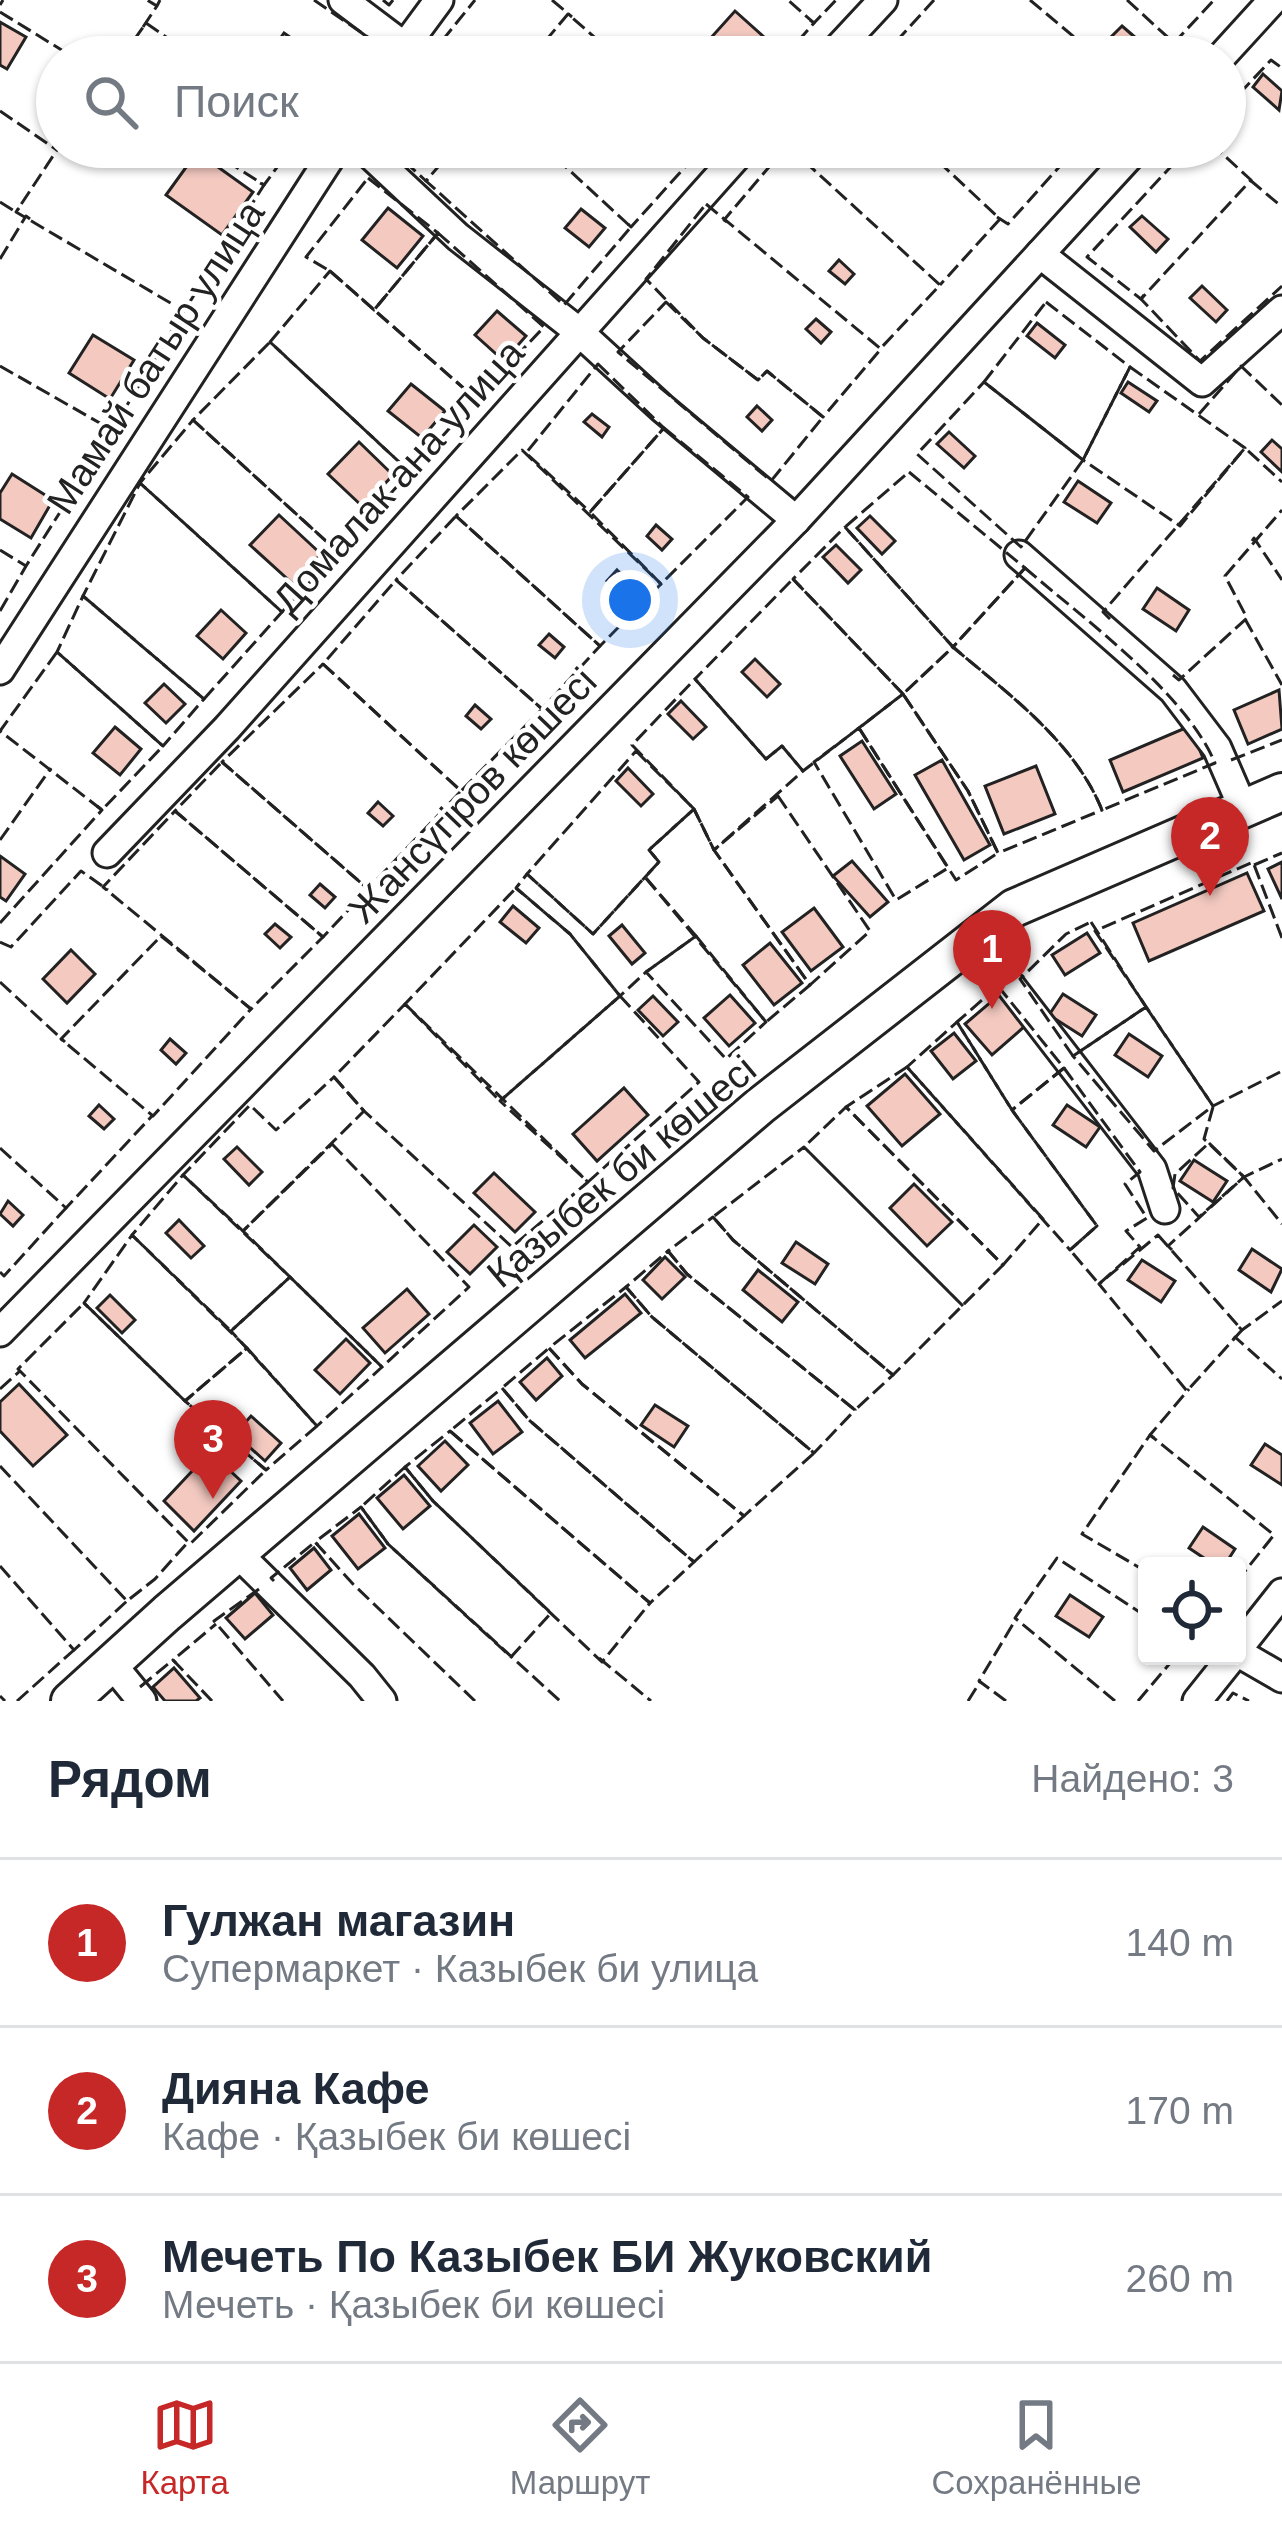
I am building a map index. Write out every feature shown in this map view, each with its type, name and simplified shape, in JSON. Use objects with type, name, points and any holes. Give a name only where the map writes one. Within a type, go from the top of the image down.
[{"type":"main road","name":"Қазыбек би көшесі","points":[[70,1701],[760,1106],[1014,908],[1282,792]]},
{"type":"street","points":[[343,0],[384,36]]},
{"type":"street","points":[[412,36],[439,0]]},
{"type":"street","points":[[850,36],[883,0]]},
{"type":"street","points":[[1240,36],[1273,0]]},
{"type":"street","name":"Мамай батыр улица","points":[[0,670],[324,168]]},
{"type":"street","points":[[385,168],[458,236],[578,331],[796,520]]},
{"type":"street","name":"Домалак ана улица","points":[[106,854],[227,728],[726,168]]},
{"type":"street","name":"Жансүгіров көшесі","points":[[0,1331],[796,520],[1119,168]]},
{"type":"street","points":[[1040,254],[1202,382],[1282,310]]},
{"type":"street","points":[[1019,555],[1173,690],[1217,748],[1244,808]]},
{"type":"street","points":[[976,940],[1152,1168],[1165,1209]]},
{"type":"street","points":[[237,1553],[382,1701]]},
{"type":"street","points":[[1246,1640],[1282,1593]]},
{"type":"street","points":[[1246,1658],[1282,1678]]},
{"type":"street","points":[[111,1663],[142,1701]]},
{"type":"street","points":[[1198,1701],[1226,1665]]},
{"type":"building","points":[[735,11],[763,36],[712,36]]},
{"type":"building","points":[[0,22],[26,37],[7,69],[0,65]]},
{"type":"building","points":[[1122,26],[1134,36],[1112,36]]},
{"type":"building","points":[[1263,74],[1282,91],[1279,110],[1253,87]]},
{"type":"building","points":[[185,168],[219,168],[253,192],[222,235],[166,195]]},
{"type":"building","points":[[388,208],[423,236],[397,268],[362,240]]},
{"type":"building","points":[[581,209],[605,228],[589,247],[565,228]]},
{"type":"building","points":[[1142,216],[1168,239],[1156,252],[1130,227]]},
{"type":"building","points":[[839,260],[854,274],[845,284],[829,271]]},
{"type":"building","points":[[1202,286],[1227,310],[1216,322],[1190,298]]},
{"type":"building","points":[[497,311],[526,336],[504,361],[475,335]]},
{"type":"building","points":[[816,319],[831,332],[821,343],[806,329]]},
{"type":"building","points":[[1037,323],[1065,345],[1055,358],[1027,336]]},
{"type":"building","points":[[93,335],[134,360],[110,399],[69,373]]},
{"type":"building","points":[[1128,382],[1157,401],[1149,412],[1121,393]]},
{"type":"building","points":[[411,384],[445,411],[422,438],[388,411]]},
{"type":"building","points":[[757,406],[772,420],[762,431],[747,417]]},
{"type":"building","points":[[592,414],[609,427],[602,437],[584,422]]},
{"type":"building","points":[[949,432],[975,456],[964,468],[937,444]]},
{"type":"building","points":[[1272,440],[1282,449],[1282,472],[1261,452]]},
{"type":"building","points":[[359,442],[393,475],[363,507],[328,474]]},
{"type":"building","points":[[12,474],[53,500],[31,538],[0,519],[0,493]]},
{"type":"building","points":[[1078,481],[1111,503],[1097,523],[1064,502]]},
{"type":"building","points":[[279,515],[321,554],[293,584],[250,545]]},
{"type":"building","points":[[870,516],[895,541],[882,554],[857,528]]},
{"type":"building","points":[[656,525],[672,539],[662,550],[647,536]]},
{"type":"building","points":[[836,545],[861,570],[848,583],[823,557]]},
{"type":"building","points":[[617,570],[632,584],[623,595],[607,581]]},
{"type":"building","points":[[1157,588],[1189,610],[1176,631],[1143,609]]},
{"type":"building","points":[[221,610],[246,633],[223,659],[197,636]]},
{"type":"building","points":[[549,634],[564,647],[555,658],[539,645]]},
{"type":"building","points":[[755,659],[780,684],[767,697],[742,672]]},
{"type":"building","points":[[164,684],[185,704],[166,723],[145,703]]},
{"type":"building","points":[[1279,690],[1282,729],[1248,744],[1234,710]]},
{"type":"building","points":[[681,701],[706,727],[693,739],[668,714]]},
{"type":"building","points":[[475,705],[491,719],[481,729],[466,716]]},
{"type":"building","points":[[1190,726],[1203,758],[1123,792],[1110,760]]},
{"type":"building","points":[[115,727],[141,749],[120,775],[93,753]]},
{"type":"building","points":[[862,741],[896,794],[874,809],[840,756]]},
{"type":"building","points":[[942,760],[990,845],[964,860],[915,775]]},
{"type":"building","points":[[1036,766],[1055,814],[1004,834],[985,786]]},
{"type":"building","points":[[628,768],[653,794],[641,806],[616,781]]},
{"type":"building","points":[[378,802],[393,816],[383,826],[368,813]]},
{"type":"building","points":[[0,856],[25,874],[6,901],[0,897]]},
{"type":"building","points":[[852,861],[888,902],[870,917],[833,876]]},
{"type":"building","points":[[1282,862],[1282,899],[1268,869]]},
{"type":"building","points":[[1247,873],[1264,911],[1149,961],[1133,923]]},
{"type":"building","points":[[320,884],[335,897],[325,908],[310,895]]},
{"type":"building","points":[[513,906],[539,928],[526,943],[500,922]]},
{"type":"building","points":[[814,908],[843,947],[811,971],[782,932]]},
{"type":"building","points":[[275,924],[291,937],[280,948],[265,934]]},
{"type":"building","points":[[622,925],[645,953],[632,964],[609,936]]},
{"type":"building","points":[[1087,933],[1100,953],[1065,975],[1052,955]]},
{"type":"building","points":[[770,943],[802,983],[774,1005],[743,965]]},
{"type":"building","points":[[71,950],[95,974],[67,1003],[43,979]]},
{"type":"building","points":[[1063,994],[1096,1015],[1082,1036],[1049,1015]]},
{"type":"building","points":[[730,995],[755,1023],[729,1046],[704,1018]]},
{"type":"building","points":[[999,995],[1025,1026],[992,1055],[965,1024]]},
{"type":"building","points":[[653,996],[678,1022],[663,1036],[638,1010]]},
{"type":"building","points":[[954,1033],[976,1061],[953,1079],[931,1051]]},
{"type":"building","points":[[1129,1034],[1162,1056],[1148,1077],[1115,1055]]},
{"type":"building","points":[[170,1039],[186,1053],[176,1064],[161,1050]]},
{"type":"building","points":[[905,1074],[940,1114],[902,1146],[867,1106]]},
{"type":"building","points":[[624,1088],[648,1115],[597,1161],[573,1134]]},
{"type":"building","points":[[99,1105],[114,1119],[104,1129],[89,1116]]},
{"type":"building","points":[[1067,1105],[1100,1127],[1086,1147],[1053,1125]]},
{"type":"building","points":[[237,1147],[262,1172],[249,1185],[224,1159]]},
{"type":"building","points":[[1194,1160],[1227,1181],[1213,1202],[1180,1181]]},
{"type":"building","points":[[494,1173],[535,1212],[515,1232],[474,1193]]},
{"type":"building","points":[[914,1184],[952,1222],[927,1246],[890,1208]]},
{"type":"building","points":[[8,1201],[23,1215],[13,1226],[0,1214]]},
{"type":"building","points":[[179,1220],[204,1246],[191,1258],[166,1233]]},
{"type":"building","points":[[474,1225],[497,1247],[470,1274],[447,1252]]},
{"type":"building","points":[[796,1242],[828,1264],[815,1284],[782,1263]]},
{"type":"building","points":[[1252,1249],[1282,1269],[1271,1292],[1239,1270]]},
{"type":"building","points":[[665,1257],[685,1277],[662,1299],[643,1280]]},
{"type":"building","points":[[1142,1260],[1175,1281],[1161,1302],[1128,1280]]},
{"type":"building","points":[[758,1270],[798,1302],[782,1322],[743,1290]]},
{"type":"building","points":[[407,1289],[429,1314],[385,1353],[363,1328]]},
{"type":"building","points":[[625,1294],[641,1313],[585,1358],[570,1340]]},
{"type":"building","points":[[110,1295],[135,1320],[122,1333],[97,1308]]},
{"type":"building","points":[[346,1339],[370,1363],[340,1394],[315,1370]]},
{"type":"building","points":[[547,1358],[562,1376],[536,1400],[520,1382]]},
{"type":"building","points":[[19,1384],[67,1435],[33,1466],[0,1431],[0,1402]]},
{"type":"building","points":[[498,1401],[522,1432],[493,1454],[470,1423]]},
{"type":"building","points":[[655,1405],[688,1426],[674,1447],[641,1425]]},
{"type":"building","points":[[251,1416],[281,1443],[265,1461],[235,1434]]},
{"type":"building","points":[[445,1441],[468,1465],[441,1491],[418,1466]]},
{"type":"building","points":[[1265,1444],[1282,1455],[1282,1485],[1251,1465]]},
{"type":"building","points":[[210,1452],[241,1481],[194,1531],[164,1501]]},
{"type":"building","points":[[404,1475],[430,1506],[403,1529],[377,1498]]},
{"type":"building","points":[[359,1514],[385,1548],[358,1569],[332,1536]]},
{"type":"building","points":[[1203,1527],[1235,1549],[1230,1557],[1202,1557],[1189,1548]]},
{"type":"building","points":[[314,1548],[331,1570],[307,1590],[290,1568]]},
{"type":"building","points":[[255,1593],[273,1615],[245,1639],[226,1618]]},
{"type":"building","points":[[1070,1595],[1103,1617],[1089,1637],[1056,1616]]},
{"type":"building","points":[[174,1668],[200,1698],[165,1701],[153,1687]]},
{"type":"fence","points":[[0,5],[3,0]]},
{"type":"fence","points":[[143,27],[157,6],[147,0],[157,6],[160,0]]},
{"type":"fence","points":[[314,0],[366,36]]},
{"type":"fence","points":[[383,0],[389,5],[393,0]]},
{"type":"fence","points":[[446,36],[475,0]]},
{"type":"fence","points":[[552,0],[572,17]]},
{"type":"fence","points":[[788,0],[814,23],[803,36]]},
{"type":"fence","points":[[810,20],[814,23],[836,0]]},
{"type":"fence","points":[[901,36],[934,0]]},
{"type":"fence","points":[[1030,0],[1073,36]]},
{"type":"fence","points":[[1127,0],[1166,36]]},
{"type":"fence","points":[[1181,36],[1214,0]]},
{"type":"fence","points":[[0,12],[39,36]]},
{"type":"fence","points":[[550,36],[568,14],[593,36]]},
{"type":"fence","points":[[137,36],[146,23],[165,36]]},
{"type":"fence","points":[[1246,87],[1271,60],[1282,68]]},
{"type":"fence","points":[[0,111],[36,136]]},
{"type":"fence","points":[[45,168],[16,212],[184,311],[264,185],[238,168]]},
{"type":"fence","points":[[260,183],[264,185],[277,168]]},
{"type":"fence","points":[[412,168],[428,179]]},
{"type":"fence","points":[[437,168],[426,181],[564,305],[631,227],[567,168]]},
{"type":"fence","points":[[628,224],[631,227],[684,168]]},
{"type":"fence","points":[[727,222],[724,220],[768,168]]},
{"type":"fence","points":[[812,168],[940,285],[880,349]]},
{"type":"fence","points":[[940,285],[1000,219],[945,168]]},
{"type":"fence","points":[[997,217],[1008,224],[1058,168]]},
{"type":"fence","points":[[1170,168],[1087,257],[1141,299],[1251,180],[1238,168]]},
{"type":"fence","points":[[368,178],[438,233],[374,310],[330,271],[306,257],[368,178]]},
{"type":"fence","points":[[1250,180],[1282,207]]},
{"type":"fence","points":[[0,202],[16,212],[19,208]]},
{"type":"fence","points":[[706,204],[881,349],[823,417],[767,371],[758,380],[703,338],[646,279],[706,204]]},
{"type":"fence","points":[[0,259],[26,216],[30,219]]},
{"type":"fence","points":[[438,233],[544,327],[476,399],[374,310],[438,233]]},
{"type":"fence","points":[[330,271],[476,399],[410,472],[270,342],[330,271]]},
{"type":"fence","points":[[1144,295],[1141,299],[1200,361],[1282,286]]},
{"type":"fence","points":[[666,302],[758,380],[767,371],[823,417],[771,481],[618,352],[666,302]]},
{"type":"fence","points":[[1046,302],[1130,367],[1083,460],[984,382],[1046,302]]},
{"type":"fence","points":[[0,366],[112,430],[184,311],[179,308]]},
{"type":"fence","points":[[270,342],[410,472],[338,552],[193,420],[270,342]]},
{"type":"fence","points":[[598,364],[664,428],[590,512],[526,453],[598,364]]},
{"type":"fence","points":[[1199,414],[1241,366],[1282,405]]},
{"type":"fence","points":[[1130,367],[1245,448],[1180,526],[1083,460],[1130,367]]},
{"type":"fence","points":[[984,382],[1083,460],[1021,547],[917,454],[984,382]]},
{"type":"fence","points":[[193,420],[338,552],[282,612],[140,483],[193,420]]},
{"type":"fence","points":[[664,428],[748,497],[661,584],[590,512],[664,428]]},
{"type":"fence","points":[[0,550],[26,566],[112,430]]},
{"type":"fence","points":[[1110,619],[1103,612],[1245,448],[1282,482]]},
{"type":"fence","points":[[522,450],[661,584],[600,646],[456,516],[522,450]]},
{"type":"fence","points":[[909,472],[1025,568],[953,647],[845,527],[909,472]]},
{"type":"fence","points":[[140,483],[282,612],[204,699],[83,596],[140,483]]},
{"type":"fence","points":[[1173,675],[1179,680],[1247,618],[1225,576],[1282,510]]},
{"type":"fence","points":[[456,516],[600,646],[542,709],[396,580],[456,516]]},
{"type":"fence","points":[[845,527],[953,647],[903,694],[793,579],[845,527]]},
{"type":"fence","points":[[1252,541],[1254,538],[1282,580]]},
{"type":"fence","points":[[0,611],[26,566]]},
{"type":"fence","points":[[1025,568],[1157,684],[1201,736],[1215,763],[1102,810],[1057,740],[953,647],[1025,568]]},
{"type":"fence","points":[[793,579],[903,694],[803,771],[782,746],[766,759],[695,679],[793,579]]},
{"type":"fence","points":[[396,580],[542,709],[461,791],[323,664],[396,580]]},
{"type":"fence","points":[[83,596],[204,699],[163,746],[57,652],[83,596]]},
{"type":"fence","points":[[1245,619],[1282,685]]},
{"type":"fence","points":[[953,647],[1057,740],[1102,810],[998,853],[968,791],[903,694],[953,647]]},
{"type":"fence","points":[[57,652],[163,746],[102,810],[0,731],[57,652]]},
{"type":"fence","points":[[323,664],[461,791],[368,889],[222,762],[323,664]]},
{"type":"fence","points":[[695,679],[766,759],[782,746],[803,771],[714,850],[694,809],[632,745],[695,679]]},
{"type":"fence","points":[[903,694],[968,791],[998,853],[956,880],[859,728],[903,694]]},
{"type":"fence","points":[[859,728],[948,868],[896,900],[814,762],[859,728]]},
{"type":"fence","points":[[1231,760],[1282,740]]},
{"type":"fence","points":[[636,751],[694,809],[649,850],[659,862],[593,934],[527,874],[636,751]]},
{"type":"fence","points":[[222,762],[368,889],[323,937],[175,811],[222,762]]},
{"type":"fence","points":[[0,840],[51,768]]},
{"type":"fence","points":[[778,796],[870,931],[810,985],[714,850],[778,796]]},
{"type":"fence","points":[[0,923],[102,810],[97,806]]},
{"type":"fence","points":[[694,809],[714,850],[810,985],[766,1022],[645,877],[659,862],[649,850],[694,809]]},
{"type":"fence","points":[[175,811],[323,937],[251,1009],[103,887],[175,811]]},
{"type":"fence","points":[[1254,865],[1282,853]]},
{"type":"fence","points":[[1282,938],[1253,862],[1095,931],[1213,1106],[1282,1071]]},
{"type":"fence","points":[[0,942],[11,947],[81,871],[108,890]]},
{"type":"fence","points":[[527,874],[593,934],[645,877],[696,936],[620,996],[570,934],[516,888],[527,874]]},
{"type":"fence","points":[[516,888],[570,934],[620,996],[500,1101],[405,1004],[516,888]]},
{"type":"fence","points":[[1091,922],[1146,1007],[1073,1056],[1020,979],[1066,934],[1091,922]]},
{"type":"fence","points":[[161,936],[251,1009],[153,1116],[61,1039],[161,936]]},
{"type":"fence","points":[[696,936],[766,1022],[726,1059],[646,972],[696,936]]},
{"type":"fence","points":[[0,982],[65,1042]]},
{"type":"fence","points":[[998,986],[1064,1068],[1012,1110],[957,1022],[998,986]]},
{"type":"fence","points":[[620,996],[699,1082],[588,1182],[500,1101],[620,996]]},
{"type":"fence","points":[[405,1004],[588,1182],[512,1247],[364,1111],[334,1077],[405,1004]]},
{"type":"fence","points":[[1146,1007],[1213,1106],[1154,1151],[1073,1056],[1146,1007]]},
{"type":"fence","points":[[957,1022],[1012,1110],[1097,1226],[1070,1250],[907,1067],[957,1022]]},
{"type":"fence","points":[[907,1067],[1043,1219],[1003,1265],[846,1107],[907,1067]]},
{"type":"fence","points":[[1064,1068],[1140,1172],[1125,1184],[1147,1218],[1126,1231],[1140,1247],[1099,1284],[1070,1250],[1097,1226],[1012,1110],[1064,1068]]},
{"type":"fence","points":[[334,1077],[364,1111],[243,1231],[183,1175],[250,1105],[276,1130],[334,1077]]},
{"type":"fence","points":[[963,1306],[804,1147],[713,1217],[733,1240],[893,1375],[1003,1265],[846,1107],[804,1147],[963,1306]]},
{"type":"fence","points":[[1213,1107],[1204,1139],[1244,1177],[1282,1159]]},
{"type":"fence","points":[[0,1148],[66,1208],[152,1116]]},
{"type":"fence","points":[[1209,1143],[1244,1177],[1199,1217],[1173,1188],[1175,1174],[1209,1143]]},
{"type":"fence","points":[[332,1144],[469,1287],[382,1367],[243,1231],[332,1144]]},
{"type":"fence","points":[[183,1175],[290,1277],[231,1331],[132,1235],[183,1175]]},
{"type":"fence","points":[[1172,1250],[1168,1246],[1244,1177],[1282,1224]]},
{"type":"fence","points":[[0,1272],[4,1276],[66,1208],[63,1205]]},
{"type":"fence","points":[[713,1217],[733,1240],[893,1375],[855,1410],[687,1274],[668,1251],[713,1217]]},
{"type":"fence","points":[[132,1235],[247,1348],[185,1401],[84,1303],[132,1235]]},
{"type":"fence","points":[[1158,1235],[1242,1330],[1187,1391],[1099,1284],[1158,1235]]},
{"type":"fence","points":[[668,1251],[687,1274],[855,1410],[814,1453],[652,1317],[626,1287],[668,1251]]},
{"type":"fence","points":[[290,1277],[382,1367],[317,1426],[231,1331],[290,1277]]},
{"type":"fence","points":[[626,1287],[652,1317],[814,1453],[744,1516],[582,1384],[549,1348],[626,1287]]},
{"type":"fence","points":[[1239,1327],[1242,1330],[1282,1301]]},
{"type":"fence","points":[[84,1303],[185,1401],[266,1470],[190,1544],[18,1369],[84,1303]]},
{"type":"fence","points":[[1233,1340],[1235,1337],[1282,1379]]},
{"type":"fence","points":[[247,1348],[317,1426],[266,1470],[185,1401],[247,1348]]},
{"type":"fence","points":[[549,1348],[582,1384],[744,1516],[694,1562],[529,1420],[502,1388],[549,1348]]},
{"type":"fence","points":[[0,1389],[20,1371]]},
{"type":"fence","points":[[502,1388],[529,1420],[694,1562],[650,1603],[450,1431],[502,1388]]},
{"type":"fence","points":[[1154,1438],[1150,1435],[1189,1389]]},
{"type":"fence","points":[[450,1431],[650,1603],[602,1662],[433,1501],[405,1467],[450,1431]]},
{"type":"fence","points":[[1138,1567],[1082,1534],[1150,1435],[1274,1535],[1246,1570]]},
{"type":"fence","points":[[0,1466],[127,1601],[155,1579],[188,1542]]},
{"type":"fence","points":[[405,1467],[433,1501],[551,1613],[511,1657],[388,1544],[361,1507],[405,1467]]},
{"type":"fence","points":[[475,1701],[315,1542],[361,1507],[388,1544],[560,1701]]},
{"type":"fence","points":[[274,1581],[271,1578],[315,1542],[318,1545]]},
{"type":"fence","points":[[1115,1701],[1015,1618],[1057,1558],[1138,1611]]},
{"type":"fence","points":[[0,1566],[74,1650],[127,1601],[124,1597]]},
{"type":"fence","points":[[259,1589],[214,1621],[283,1701]]},
{"type":"fence","points":[[1006,1701],[979,1681],[1016,1619]]},
{"type":"fence","points":[[212,1701],[173,1660],[216,1624]]},
{"type":"fence","points":[[17,1701],[74,1650],[71,1647]]},
{"type":"fence","points":[[599,1658],[651,1701]]},
{"type":"fence","points":[[140,1687],[173,1660],[176,1663]]},
{"type":"fence","points":[[1138,1701],[1168,1665]]},
{"type":"fence","points":[[968,1701],[980,1682]]},
{"type":"fence","points":[[1227,1701],[1233,1693],[1249,1701]]},
{"type":"fence","points":[[0,1696],[5,1701]]},
{"type":"place","name":"Дияна Кафе","points":[[1210,896]]},
{"type":"place","name":"Гулжан магазин","points":[[992,1009]]},
{"type":"place","name":"Мечеть По Казыбек БИ Жуковский","points":[[213,1499]]}]
